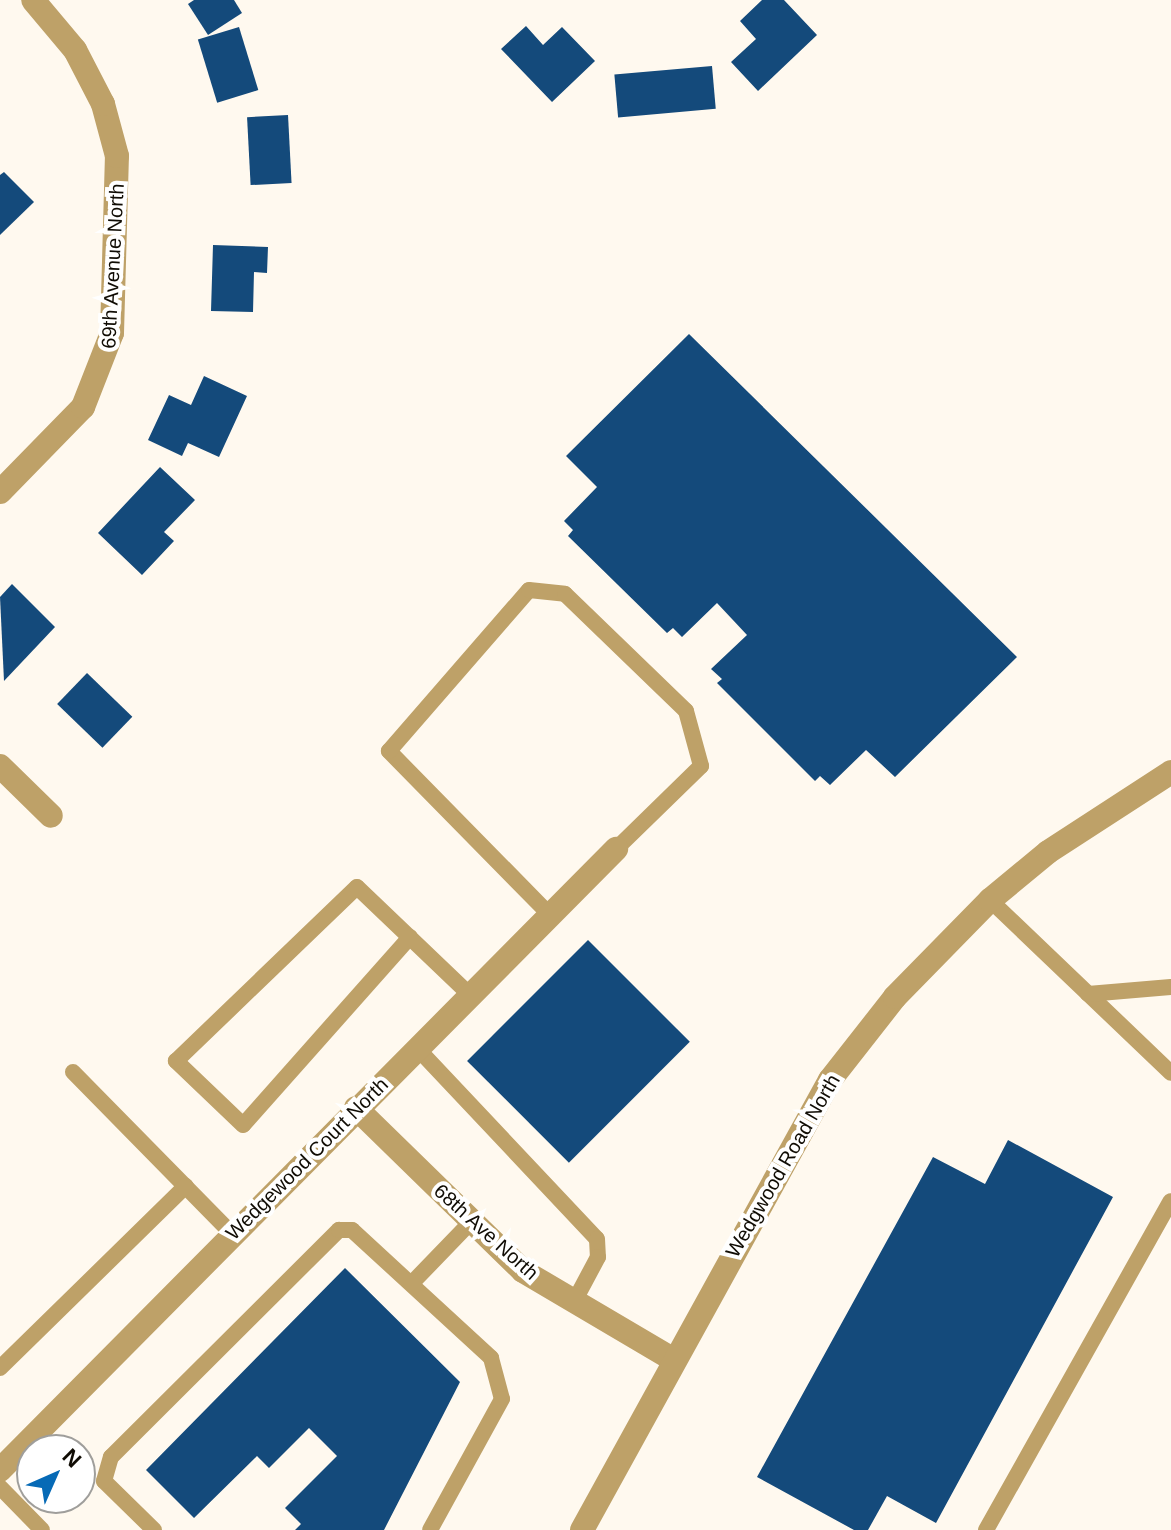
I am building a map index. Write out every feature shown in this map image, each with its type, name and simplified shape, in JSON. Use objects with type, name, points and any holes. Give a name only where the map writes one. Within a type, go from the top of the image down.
[{"type":"street","name":"69th Avenue North","points":[[0,492],[83,407],[112,333],[117,156],[103,104],[75,50],[33,0]]},
{"type":"street","points":[[0,766],[51,816]]},
{"type":"street","name":"Wedgwood Road North","points":[[582,1530],[830,1080],[895,997],[990,900],[1048,852],[1171,772]]},
{"type":"street","name":"Wedgewood Court North","points":[[0,1470],[616,849]]},
{"type":"street","name":"68th Ave North","points":[[356,1108],[523,1271],[674,1360]]},
{"type":"lane","points":[[550,915],[389,751],[529,590],[565,594],[686,711],[701,766],[616,849]]},
{"type":"lane","points":[[410,937],[243,1125],[176,1061],[357,887],[410,937],[470,995]]},
{"type":"lane","points":[[990,900],[1171,1073]]},
{"type":"lane","points":[[1088,994],[1171,987]]},
{"type":"lane","points":[[417,1048],[597,1239],[598,1257],[574,1302]]},
{"type":"lane","points":[[73,1072],[232,1234]]},
{"type":"lane","points":[[0,1368],[186,1186]]},
{"type":"lane","points":[[986,1530],[1171,1201]]},
{"type":"lane","points":[[413,1282],[471,1222]]},
{"type":"lane","points":[[154,1530],[104,1481],[111,1457],[339,1230],[352,1230],[413,1282],[491,1358],[502,1399],[430,1530]]},
{"type":"lane","points":[[0,1487],[42,1530]]},
{"type":"building","points":[[194,0],[234,0],[242,13],[208,35],[188,4]]},
{"type":"building","points":[[762,0],[784,0],[817,35],[758,91],[731,62],[756,39],[740,21]]},
{"type":"building","points":[[526,26],[543,45],[562,27],[595,61],[552,102],[501,49]]},
{"type":"building","points":[[239,27],[258,90],[217,103],[198,40]]},
{"type":"building","points":[[712,66],[716,109],[618,117],[614,75]]},
{"type":"building","points":[[288,115],[292,183],[251,185],[247,117]]},
{"type":"building","points":[[4,172],[34,202],[0,235],[0,175]]},
{"type":"building","points":[[213,245],[268,247],[267,273],[254,272],[253,312],[211,311]]},
{"type":"building","points":[[689,334],[1017,657],[895,777],[866,750],[830,785],[820,776],[815,781],[717,683],[722,679],[711,669],[747,635],[717,603],[682,637],[673,628],[667,633],[568,536],[573,530],[564,521],[597,487],[566,456]]},
{"type":"building","points":[[204,376],[247,396],[219,457],[188,443],[182,456],[148,440],[169,395],[191,405]]},
{"type":"building","points":[[160,467],[195,500],[164,532],[174,541],[142,575],[98,533]]},
{"type":"building","points":[[12,584],[55,627],[4,681],[0,597]]},
{"type":"building","points":[[87,673],[132,717],[102,748],[57,704]]},
{"type":"building","points":[[588,940],[690,1042],[569,1163],[467,1061]]},
{"type":"building","points":[[1008,1140],[1113,1197],[936,1523],[887,1496],[868,1530],[854,1530],[757,1477],[933,1157],[985,1184]]},
{"type":"building","points":[[345,1268],[460,1382],[384,1530],[295,1530],[301,1524],[285,1508],[337,1456],[309,1428],[269,1468],[257,1456],[194,1518],[146,1470]]}]
